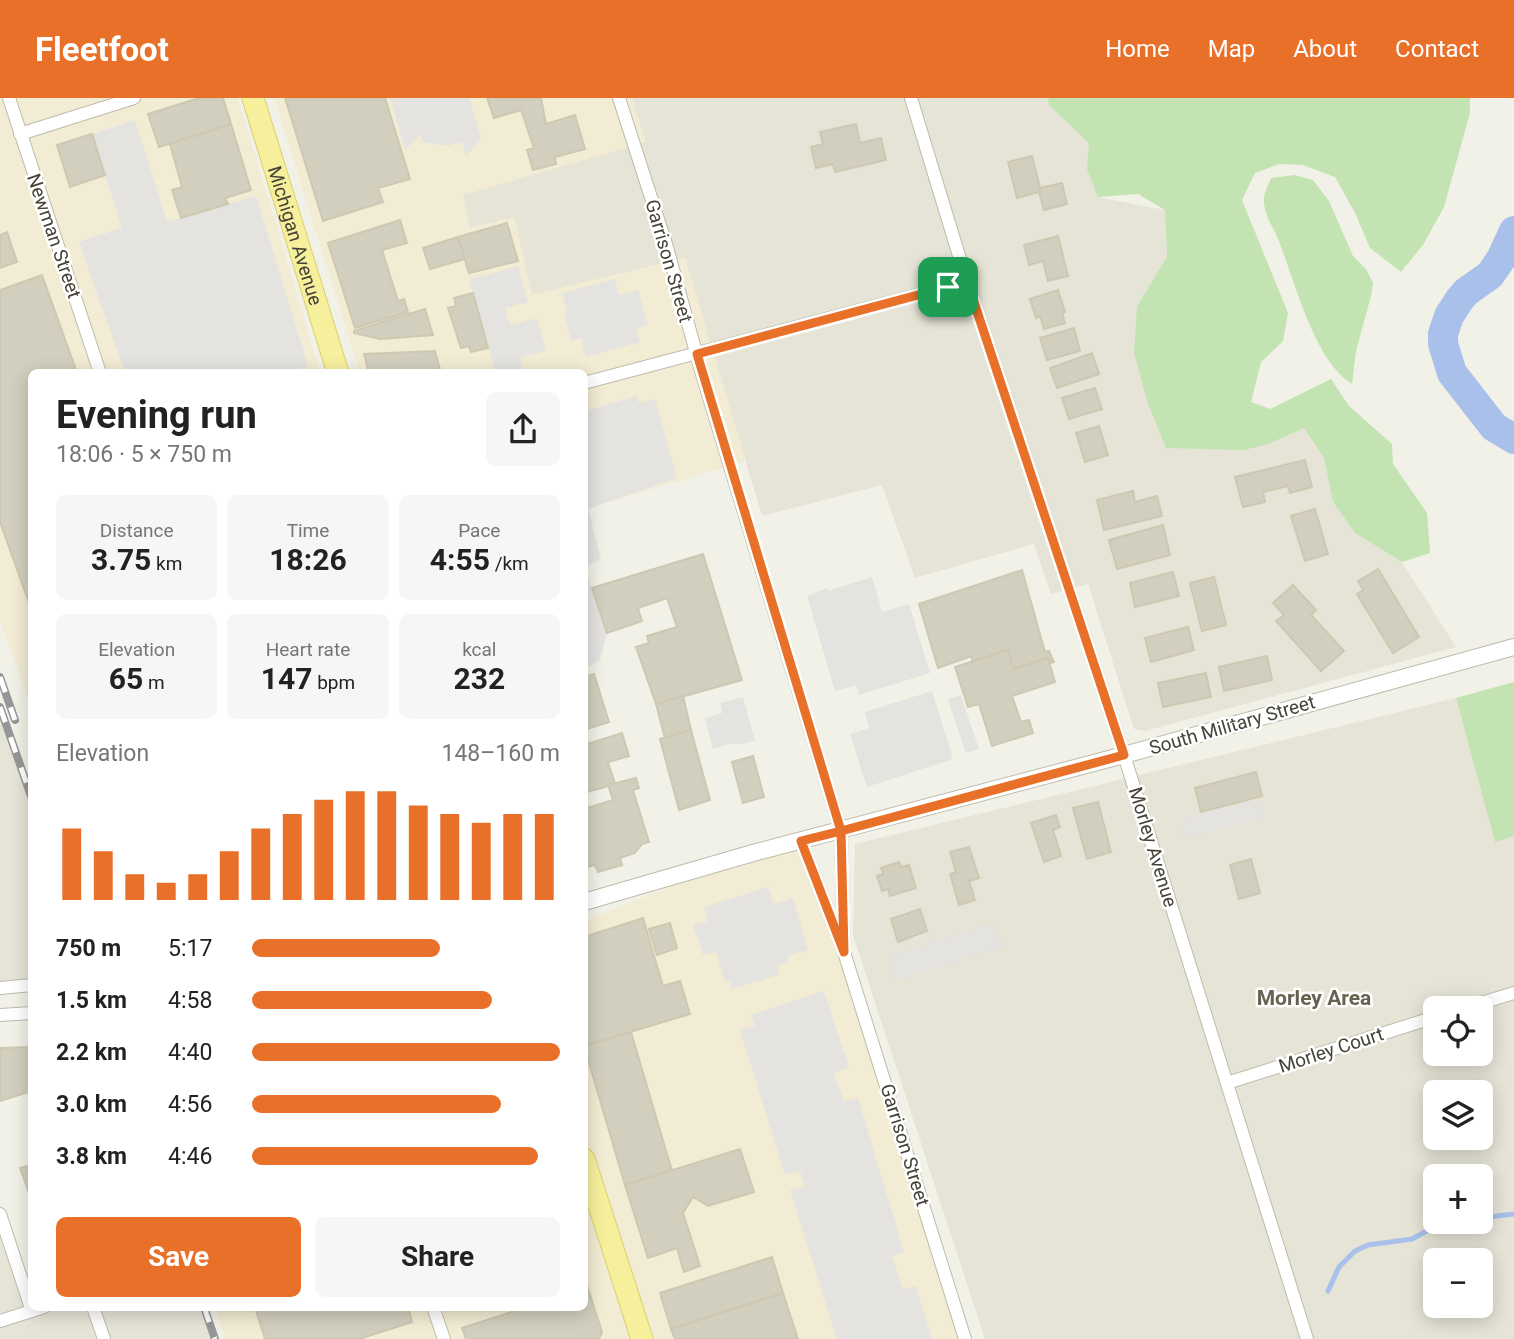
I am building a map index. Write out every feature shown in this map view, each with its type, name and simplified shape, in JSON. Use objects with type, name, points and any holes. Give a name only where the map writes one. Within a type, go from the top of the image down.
[{"type":"main road","name":"Michigan Avenue","points":[[253,98],[337,369]]},
{"type":"main road","points":[[588,1171],[642,1339]]},
{"type":"street","name":"Newman Street","points":[[9,98],[99,369]]},
{"type":"street","points":[[20,134],[134,98]]},
{"type":"street","name":"Garrison Street","points":[[619,98],[666,244],[841,831],[844,952]]},
{"type":"street","name":"Morley Avenue","points":[[911,98],[966,278],[1124,755],[1307,1339]]},
{"type":"street","points":[[588,382],[948,287],[966,278]]},
{"type":"street","name":"South Military Street","points":[[588,901],[1514,647]]},
{"type":"street","name":"Garrison Street","points":[[801,841],[844,952],[965,1339]]},
{"type":"street","points":[[0,988],[28,985]]},
{"type":"street","points":[[1493,999],[1514,993]]},
{"type":"street","points":[[0,1015],[28,1013]]},
{"type":"street","name":"Morley Court","points":[[1227,1083],[1423,1021]]},
{"type":"street","points":[[0,1214],[28,1284]]},
{"type":"street","points":[[0,1321],[32,1311]]},
{"type":"street","points":[[94,1311],[104,1339]]},
{"type":"street","points":[[434,1311],[444,1339]]},
{"type":"shaded area","points":[[0,98],[237,98],[319,369],[28,369],[28,698],[0,622]]},
{"type":"shaded area","points":[[274,98],[632,98],[646,142],[463,195],[470,228],[514,217],[532,295],[685,258],[746,461],[588,508],[588,369],[359,369]]},
{"type":"shaded area","points":[[390,98],[469,98],[481,139],[466,156],[462,142],[447,146],[423,142],[420,134],[405,150]]},
{"type":"shaded area","points":[[632,98],[1058,98],[1089,143],[1098,197],[1165,210],[1167,257],[1137,306],[1147,401],[1304,428],[1324,458],[1333,502],[1355,533],[1402,562],[1456,647],[1145,731],[1134,729],[1088,584],[1051,594],[1034,544],[915,578],[882,485],[762,516],[685,258],[532,295],[514,218],[470,228],[462,195],[645,142]]},
{"type":"shaded area","points":[[135,120],[167,222],[256,196],[308,366],[298,369],[124,369],[79,242],[122,228],[92,134]]},
{"type":"shaded area","points":[[518,266],[528,302],[505,308],[510,325],[537,318],[546,351],[520,358],[523,369],[495,369],[469,280]]},
{"type":"shaded area","points":[[615,279],[619,295],[638,290],[648,325],[636,329],[640,342],[586,357],[581,338],[571,340],[562,293]]},
{"type":"shaded area","points":[[637,396],[639,403],[655,399],[677,478],[588,509],[588,410]]},
{"type":"shaded area","points":[[588,512],[601,560],[588,565]]},
{"type":"shaded area","points":[[872,577],[882,612],[909,604],[930,673],[859,695],[856,685],[835,691],[807,596]]},
{"type":"shaded area","points":[[588,578],[607,633],[600,660],[589,667]]},
{"type":"shaded area","points":[[932,691],[953,759],[867,787],[850,734],[869,728],[865,712]]},
{"type":"shaded area","points":[[961,695],[979,749],[966,753],[948,700]]},
{"type":"shaded area","points":[[743,697],[755,741],[728,744],[713,749],[705,718],[722,713],[720,703]]},
{"type":"shaded area","points":[[1456,698],[1495,841],[1514,836],[1514,1339],[985,1339],[853,935],[855,844]]},
{"type":"shaded area","points":[[0,709],[28,789],[28,981],[0,984]]},
{"type":"shaded area","points":[[1260,799],[1264,817],[1185,838],[1181,820]]},
{"type":"shaded area","points":[[801,841],[965,1339],[225,1339],[215,1311],[588,1311],[588,920],[753,853]]},
{"type":"shaded area","points":[[768,887],[774,904],[793,898],[808,950],[787,956],[789,962],[777,966],[779,975],[732,989],[730,981],[725,982],[716,952],[703,955],[693,925],[708,921],[704,907]]},
{"type":"shaded area","points":[[993,923],[1002,947],[895,981],[888,956]]},
{"type":"shaded area","points":[[824,991],[849,1068],[834,1073],[844,1102],[858,1098],[904,1252],[892,1256],[903,1289],[916,1286],[932,1339],[837,1339],[790,1190],[805,1186],[800,1171],[785,1175],[740,1030],[755,1026],[751,1015]]},
{"type":"shaded area","points":[[0,1214],[28,1299],[28,1311],[202,1311],[212,1339],[0,1339]]},
{"type":"green space","points":[[1048,98],[1470,98],[1470,113],[1444,207],[1423,245],[1401,272],[1370,248],[1335,177],[1303,165],[1279,164],[1255,173],[1242,200],[1288,313],[1283,341],[1261,362],[1251,402],[1270,409],[1331,379],[1349,406],[1392,444],[1393,464],[1427,513],[1430,553],[1402,562],[1355,533],[1333,502],[1324,458],[1304,428],[1268,444],[1244,450],[1166,448],[1147,401],[1134,353],[1137,306],[1167,257],[1165,210],[1138,194],[1098,197],[1087,169],[1089,143],[1049,105]]},
{"type":"green space","points":[[1295,175],[1313,180],[1329,201],[1353,256],[1366,269],[1373,283],[1356,351],[1352,384],[1327,358],[1317,340],[1265,211],[1264,196],[1271,178]]},
{"type":"green space","points":[[1514,682],[1514,836],[1495,842],[1456,698]]},
{"type":"building","points":[[199,98],[223,98],[231,124],[159,147],[148,114]]},
{"type":"building","points":[[285,98],[385,98],[410,179],[378,188],[383,202],[323,221]]},
{"type":"building","points":[[487,98],[541,98],[546,124],[575,115],[585,149],[555,157],[556,164],[533,170],[527,150],[534,148],[521,110],[494,118]]},
{"type":"building","points":[[231,124],[251,190],[225,198],[228,204],[181,218],[172,190],[182,187],[170,144]]},
{"type":"building","points":[[856,124],[860,143],[881,138],[886,160],[835,172],[833,164],[816,168],[811,147],[823,144],[820,132]]},
{"type":"building","points":[[92,134],[105,175],[70,187],[57,145]]},
{"type":"building","points":[[1032,156],[1040,188],[1062,183],[1067,204],[1044,210],[1039,192],[1017,198],[1008,162]]},
{"type":"building","points":[[400,220],[407,243],[382,250],[398,301],[404,299],[408,312],[355,328],[328,243]]},
{"type":"building","points":[[507,223],[518,261],[469,273],[458,237]]},
{"type":"building","points":[[7,232],[17,262],[0,268],[0,235]]},
{"type":"building","points":[[1058,236],[1068,276],[1048,281],[1043,261],[1029,265],[1024,245]]},
{"type":"building","points":[[458,237],[465,259],[430,269],[423,248]]},
{"type":"building","points":[[42,275],[76,369],[28,369],[28,600],[0,522],[0,290]]},
{"type":"building","points":[[1058,290],[1065,312],[1062,313],[1065,323],[1044,329],[1040,316],[1036,318],[1030,299]]},
{"type":"building","points":[[473,293],[488,348],[471,352],[469,346],[461,348],[448,308],[456,306],[454,298]]},
{"type":"building","points":[[425,309],[433,335],[380,339],[354,333],[354,331]]},
{"type":"building","points":[[1074,328],[1080,351],[1047,360],[1040,338]]},
{"type":"building","points":[[435,351],[440,369],[368,369],[364,354]]},
{"type":"building","points":[[1092,353],[1099,374],[1057,388],[1050,368]]},
{"type":"building","points":[[1095,388],[1102,409],[1069,419],[1062,398]]},
{"type":"building","points":[[1099,426],[1108,455],[1085,462],[1076,433]]},
{"type":"building","points":[[1305,460],[1312,487],[1290,493],[1288,486],[1263,492],[1265,502],[1243,507],[1235,477]]},
{"type":"building","points":[[1133,491],[1135,502],[1157,496],[1162,516],[1104,530],[1097,500]]},
{"type":"building","points":[[1315,509],[1328,554],[1305,561],[1291,516]]},
{"type":"building","points":[[1163,525],[1170,555],[1117,569],[1109,540]]},
{"type":"building","points":[[703,554],[742,680],[656,704],[636,647],[649,643],[647,636],[677,627],[667,598],[638,608],[642,621],[607,633],[592,588]]},
{"type":"building","points":[[1378,569],[1419,637],[1393,653],[1357,594],[1363,590],[1358,581]]},
{"type":"building","points":[[1022,570],[1045,652],[1049,651],[1054,662],[1050,663],[1048,658],[1014,669],[1008,650],[972,662],[972,656],[938,668],[919,604]]},
{"type":"building","points":[[1173,572],[1179,596],[1135,607],[1130,583]]},
{"type":"building","points":[[1214,577],[1226,625],[1202,631],[1190,583]]},
{"type":"building","points":[[1293,585],[1316,610],[1311,615],[1344,651],[1321,671],[1276,621],[1284,615],[1273,603]]},
{"type":"building","points":[[1188,627],[1194,650],[1151,662],[1145,638]]},
{"type":"building","points":[[1008,650],[1014,669],[1048,658],[1055,682],[1012,696],[1021,722],[1029,720],[1033,733],[992,746],[979,704],[968,707],[955,667]]},
{"type":"building","points":[[1267,656],[1272,680],[1224,691],[1219,667]]},
{"type":"building","points":[[1206,673],[1211,697],[1163,707],[1158,683]]},
{"type":"building","points":[[594,674],[609,722],[588,729],[588,676]]},
{"type":"building","points":[[683,696],[691,730],[665,738],[656,704]]},
{"type":"building","points":[[691,730],[710,800],[679,810],[660,739]]},
{"type":"building","points":[[622,733],[629,756],[608,762],[615,784],[588,792],[588,744]]},
{"type":"building","points":[[753,756],[764,797],[743,803],[732,762]]},
{"type":"building","points":[[1256,772],[1262,796],[1201,812],[1195,788]]},
{"type":"building","points":[[636,778],[639,788],[633,790],[649,842],[642,844],[635,853],[620,858],[622,865],[598,872],[595,865],[588,867],[588,808],[613,800],[608,785]]},
{"type":"building","points":[[1098,802],[1111,852],[1087,859],[1073,808]]},
{"type":"building","points":[[1056,815],[1060,827],[1053,830],[1061,856],[1044,862],[1031,823]]},
{"type":"building","points":[[969,847],[979,878],[969,881],[975,900],[959,905],[950,874],[956,872],[950,852]]},
{"type":"building","points":[[1251,859],[1260,893],[1239,899],[1230,865]]},
{"type":"building","points":[[899,862],[901,867],[909,865],[916,888],[890,896],[888,889],[882,891],[877,876],[883,874],[881,868]]},
{"type":"building","points":[[920,909],[927,931],[898,942],[891,919]]},
{"type":"building","points":[[643,918],[663,986],[680,981],[690,1014],[588,1045],[588,936]]},
{"type":"building","points":[[670,923],[677,948],[657,955],[649,929]]},
{"type":"building","points":[[631,1032],[672,1171],[625,1185],[588,1060],[588,1045]]},
{"type":"building","points":[[28,1047],[28,1092],[0,1101],[0,1048]]},
{"type":"building","points":[[740,1149],[754,1192],[708,1206],[693,1197],[683,1213],[700,1266],[684,1272],[677,1248],[648,1258],[625,1185]]},
{"type":"building","points":[[28,1166],[28,1190],[20,1168]]},
{"type":"building","points":[[772,1257],[783,1293],[671,1329],[660,1293]]},
{"type":"building","points":[[588,1288],[602,1332],[599,1339],[466,1339],[462,1328],[515,1311],[588,1311]]},
{"type":"building","points":[[783,1293],[798,1339],[675,1339],[671,1329]]},
{"type":"building","points":[[256,1311],[409,1311],[412,1322],[359,1339],[265,1339]]},
{"type":"waterway","points":[[1514,231],[1490,275],[1460,299],[1449,316],[1443,334],[1443,344],[1452,373],[1494,427],[1514,439]]},
{"type":"waterway","points":[[1493,1216],[1514,1214]]},
{"type":"waterway","points":[[1328,1291],[1339,1267],[1355,1251],[1368,1245],[1412,1239],[1423,1233]]},
{"type":"railway","points":[[0,677],[15,720]]},
{"type":"railway","points":[[0,707],[28,788]]},
{"type":"railway","points":[[205,1311],[215,1339]]},
{"type":"district","name":"Morley Area","points":[[1314,998]]},
{"type":"route","points":[[948,287],[697,354],[841,831],[844,952],[801,841],[841,831],[1124,755],[966,278],[948,287]]}]
